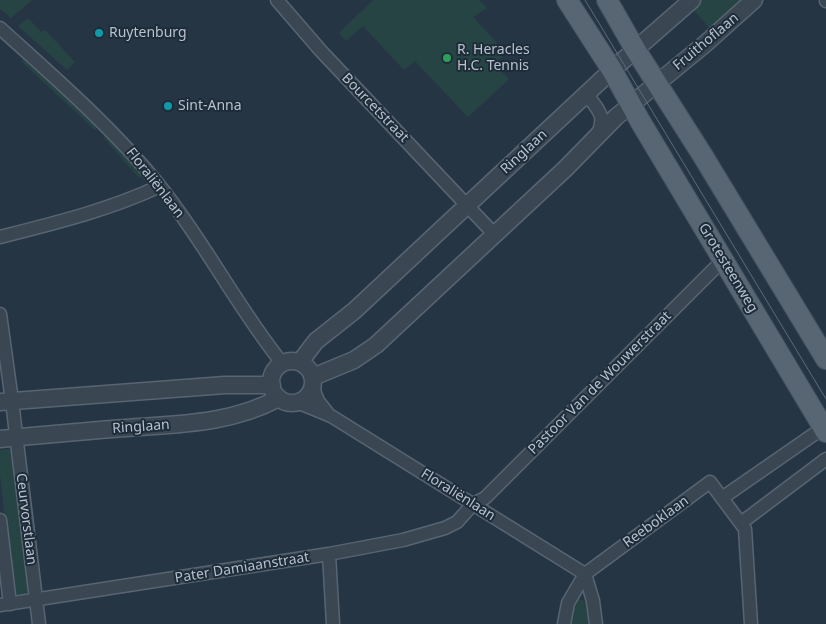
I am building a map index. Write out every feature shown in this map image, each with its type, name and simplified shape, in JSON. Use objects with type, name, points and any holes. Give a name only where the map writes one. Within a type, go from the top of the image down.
[{"type":"main road","points":[[568,0],[612,70]]},
{"type":"main road","points":[[607,0],[635,49],[703,156],[826,359]]},
{"type":"main road","name":"Grotesteenweg","points":[[612,70],[630,104],[724,259],[824,430]]},
{"type":"street","points":[[635,49],[692,0]]},
{"type":"street","name":"Fruithoflaan","points":[[630,104],[705,44],[754,0]]},
{"type":"street","name":"Bourcetstraat","points":[[280,4],[321,51],[467,205]]},
{"type":"street","name":"Floraliënlaan","points":[[0,28],[112,131],[160,186],[282,363]]},
{"type":"street","name":"Ringlaan","points":[[300,362],[316,341],[354,312],[635,49]]},
{"type":"street","points":[[581,98],[591,100],[602,116],[603,121],[598,134]]},
{"type":"street","points":[[313,382],[354,360],[376,344],[565,169],[630,104]]},
{"type":"street","points":[[0,237],[70,219],[130,199],[160,186]]},
{"type":"street","points":[[467,205],[495,235]]},
{"type":"street","name":"Pastoor Van de Wouwerstraat","points":[[473,504],[485,498],[724,259]]},
{"type":"street","name":"Ceurvorstlaan","points":[[0,314],[8,438],[39,624]]},
{"type":"street","points":[[300,362],[310,370],[313,382],[307,398],[297,402],[285,402],[275,392],[272,375],[282,363],[300,362]]},
{"type":"street","name":"Floraliënlaan","points":[[313,382],[318,401],[331,416]]},
{"type":"street","points":[[6,402],[225,385],[275,392]]},
{"type":"street","name":"Ringlaan","points":[[8,438],[203,422],[243,414],[260,408],[275,392]]},
{"type":"street","name":"Floraliënlaan","points":[[297,402],[331,416],[585,574]]},
{"type":"street","points":[[751,624],[745,529],[722,498],[824,430]]},
{"type":"street","points":[[741,523],[826,459]]},
{"type":"street","name":"Reeboklaan","points":[[585,574],[710,482],[722,498]]},
{"type":"street","name":"Pater Damiaanstraat","points":[[5,605],[329,554],[403,540],[445,528],[457,522],[473,504]]},
{"type":"street","name":"Ceurvorstlaan","points":[[0,520],[5,605]]},
{"type":"street","points":[[329,554],[334,624]]},
{"type":"street","points":[[564,624],[568,603],[585,574]]},
{"type":"street","points":[[585,574],[596,624]]},
{"type":"green space","points":[[0,0],[32,0],[11,18],[0,9]]},
{"type":"green space","name":"R. Heracles H.C. Tennis","points":[[373,0],[479,0],[487,8],[473,17],[507,54],[493,63],[509,79],[468,117],[415,61],[404,70],[363,26],[346,41],[339,33]]},
{"type":"green space","points":[[702,0],[749,0],[710,29],[693,9]]},
{"type":"green space","points":[[28,18],[41,32],[45,30],[75,62],[67,70],[18,26]]},
{"type":"green space","points":[[23,59],[97,127],[95,130],[21,61]]},
{"type":"green space","points":[[105,135],[139,173],[141,171],[144,174],[139,178],[103,137]]},
{"type":"green space","points":[[11,449],[28,589],[26,593],[21,595],[15,593],[13,589],[0,475],[0,450]]},
{"type":"green space","points":[[580,599],[586,602],[589,624],[570,624],[575,602]]},
{"type":"tram line","points":[[585,0],[826,399]]},
{"type":"place","name":"Ruytenburg","points":[[99,33]]},
{"type":"place","name":"R. Heracles H.C. Tennis","points":[[447,58]]},
{"type":"place","name":"Sint-Anna","points":[[168,106]]}]
